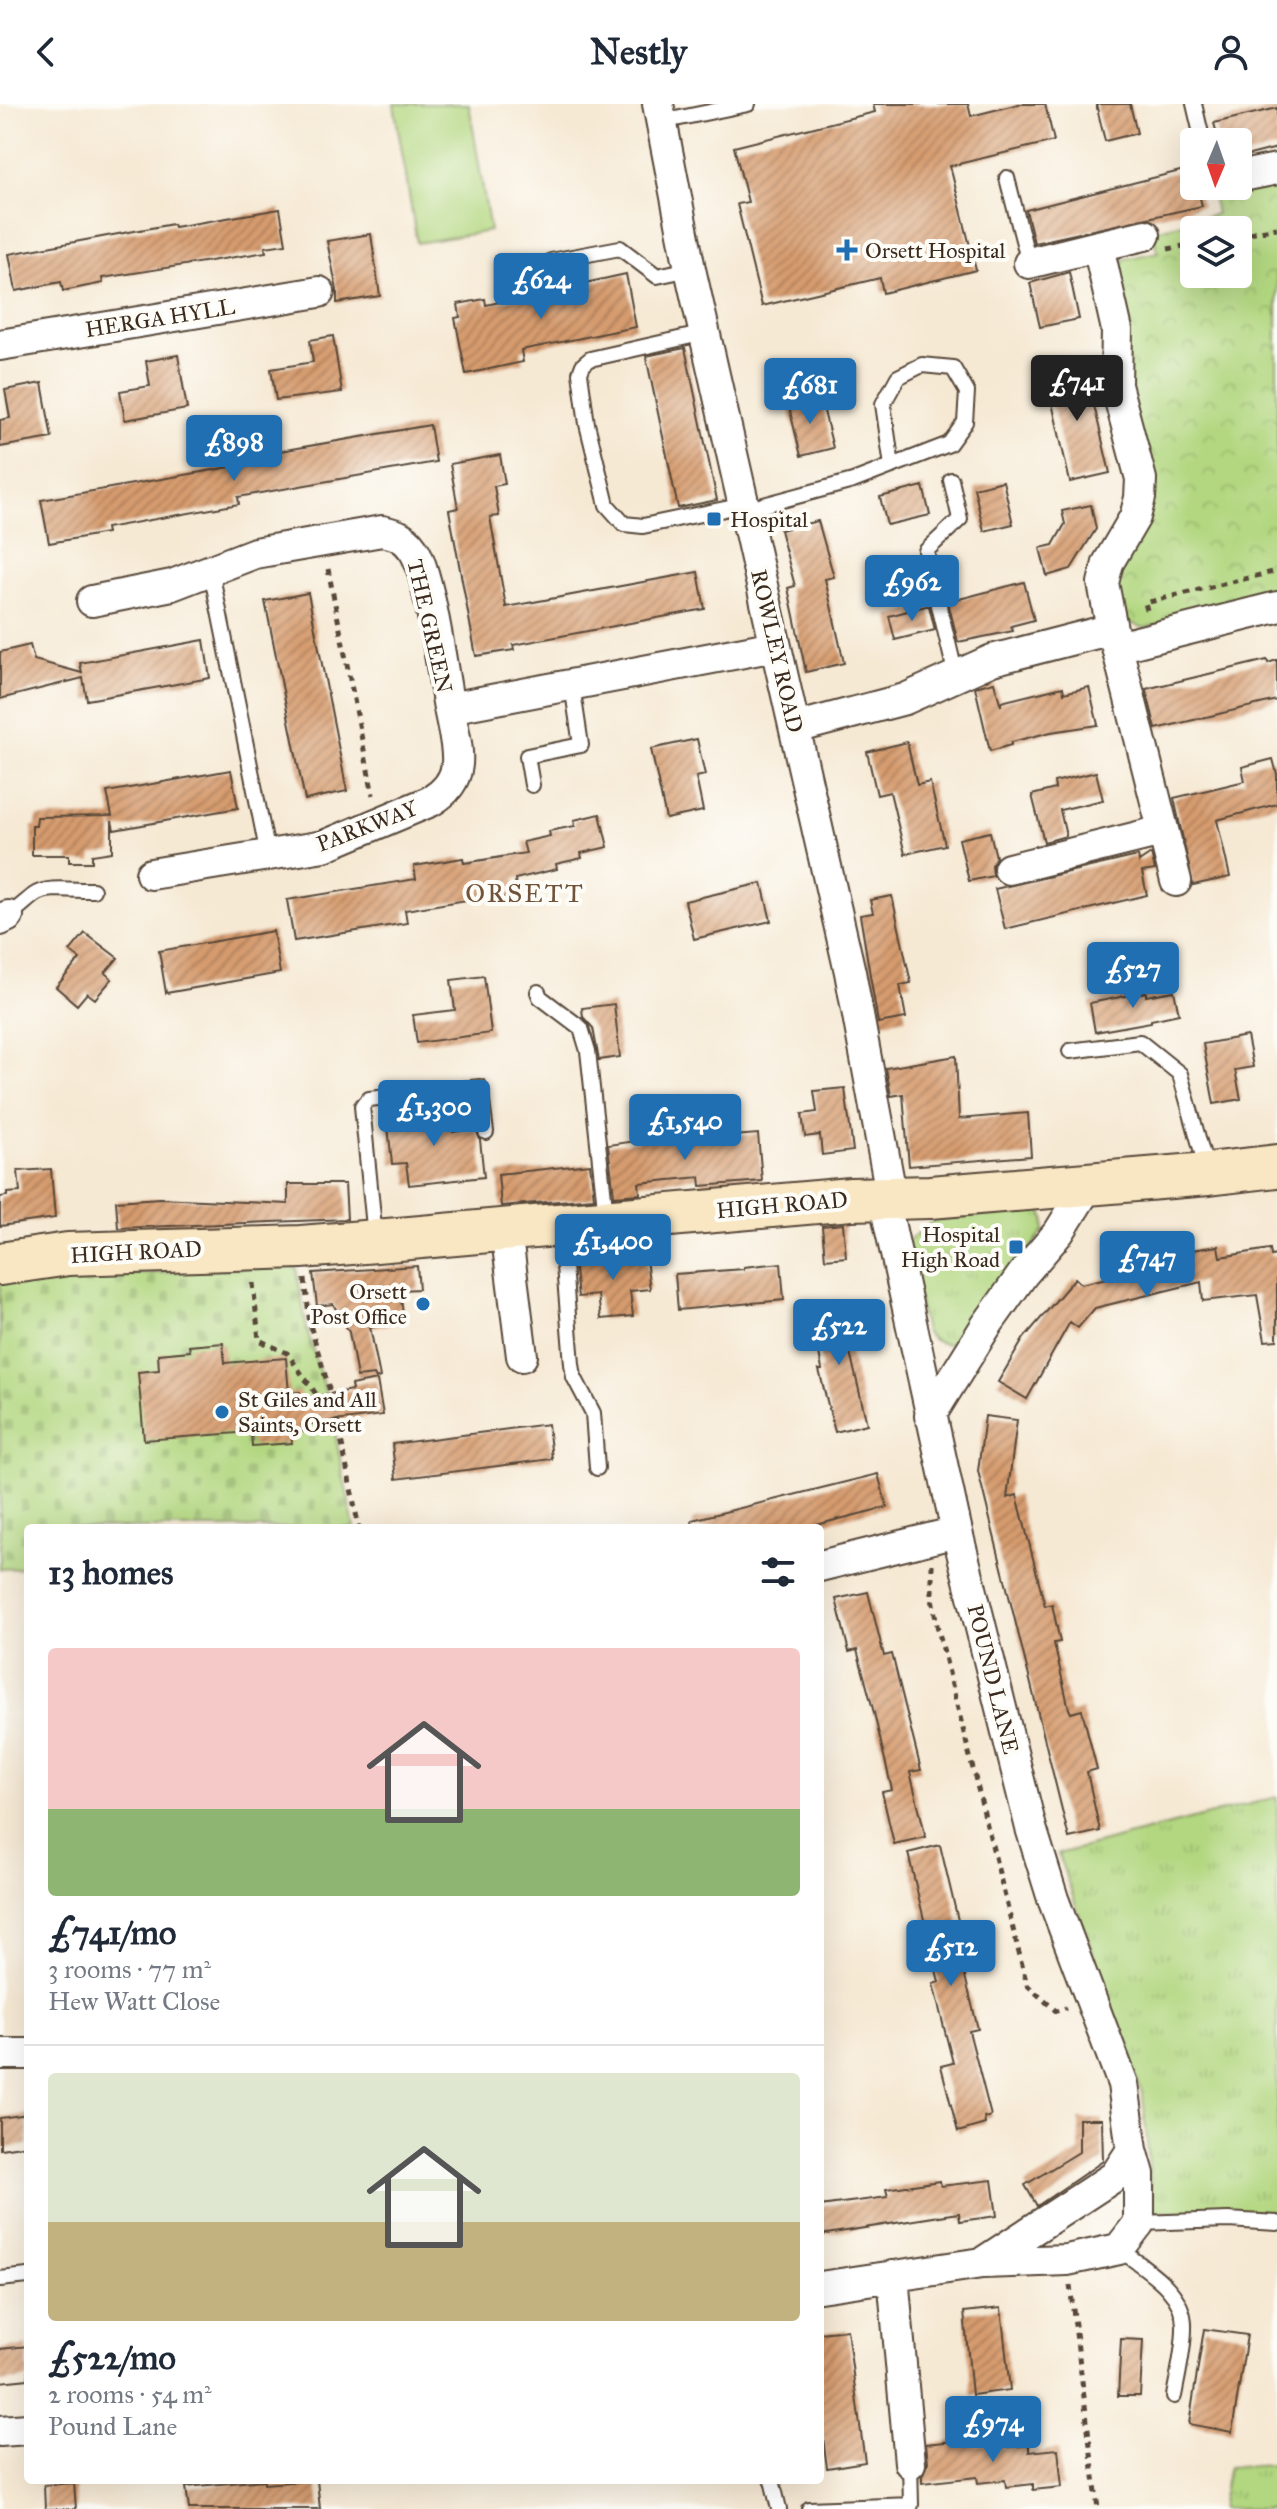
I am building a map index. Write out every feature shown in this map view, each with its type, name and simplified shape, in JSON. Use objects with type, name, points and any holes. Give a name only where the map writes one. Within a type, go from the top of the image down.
[{"type":"main road","name":"HIGH ROAD","points":[[0,1264],[68,1254],[301,1247],[1277,1166]]},
{"type":"street","name":"ROWLEY ROAD","points":[[660,113],[690,269],[850,972],[888,1199]]},
{"type":"street","points":[[1252,174],[1277,169]]},
{"type":"street","points":[[1029,263],[1145,235]]},
{"type":"street","points":[[1098,246],[1117,330],[1116,385],[1141,479],[1135,517],[1108,563],[1103,583],[1114,638],[1176,881]]},
{"type":"street","name":"HERGA HYLL","points":[[0,345],[319,292]]},
{"type":"street","name":"THE GREEN","points":[[92,601],[172,585],[255,553],[382,531],[401,536],[416,552],[449,708],[775,646]]},
{"type":"street","points":[[795,728],[905,699],[992,660],[1277,607]]},
{"type":"street","name":"PARKWAY","points":[[151,874],[324,846],[431,801],[447,792],[455,776],[457,755],[449,708]]},
{"type":"street","points":[[1009,869],[1162,831]]},
{"type":"street","points":[[930,1416],[986,1326],[1023,1274],[1059,1232],[1089,1184]]},
{"type":"street","name":"POUND LANE","points":[[888,1199],[930,1416],[945,1535],[1031,1828],[1123,2084],[1132,2150],[1139,2174],[1139,2223]]},
{"type":"street","points":[[506,1230],[522,1356]]},
{"type":"street","points":[[824,1565],[945,1535]]},
{"type":"street","points":[[0,2054],[24,2054]]},
{"type":"street","points":[[982,2263],[1115,2176],[1132,2150]]},
{"type":"street","points":[[824,2286],[982,2263],[1067,2260],[1119,2249],[1139,2223]]},
{"type":"street","points":[[893,2276],[910,2463]]},
{"type":"street","points":[[0,2431],[24,2429]]},
{"type":"lane","points":[[660,113],[748,104]]},
{"type":"lane","points":[[1194,104],[1200,128]]},
{"type":"lane","points":[[1007,178],[1029,263]]},
{"type":"lane","points":[[551,261],[620,248],[657,276],[690,269]]},
{"type":"lane","points":[[705,333],[590,359],[583,365],[580,373],[590,436],[607,505],[624,524],[643,526],[744,508],[853,481],[892,466],[949,444],[965,422],[967,392],[953,368],[922,365],[898,377],[883,404],[892,466]]},
{"type":"lane","points":[[951,480],[960,519],[926,551],[956,676]]},
{"type":"lane","points":[[211,571],[268,855]]},
{"type":"lane","points":[[532,785],[527,756],[581,745],[572,685]]},
{"type":"lane","points":[[4,918],[25,906],[35,894],[44,891],[93,890]]},
{"type":"lane","points":[[538,992],[540,997],[581,1028],[588,1051],[607,1221]]},
{"type":"lane","points":[[1070,1051],[1140,1042],[1180,1074],[1208,1174]]},
{"type":"lane","points":[[376,1241],[362,1106],[369,1099],[480,1087],[486,1132]]},
{"type":"lane","points":[[560,1225],[572,1364],[574,1377],[593,1413],[597,1468]]},
{"type":"lane","points":[[1139,2223],[1228,2220],[1277,2223]]},
{"type":"lane","points":[[1119,2249],[1170,2290],[1180,2309],[1185,2325],[1174,2396]]},
{"type":"lane","points":[[0,2279],[24,2276]]},
{"type":"lane","points":[[809,2509],[911,2505],[910,2463]]},
{"type":"lane","points":[[773,2484],[779,2509]]},
{"type":"path","points":[[1252,232],[1277,228]]},
{"type":"path","points":[[322,539],[378,823]]},
{"type":"path","points":[[249,1247],[259,1340],[287,1353],[316,1394],[318,1408],[334,1405]]},
{"type":"path","points":[[301,1247],[310,1325],[334,1405],[358,1524]]},
{"type":"path","points":[[945,1535],[932,1598],[1027,1985],[1056,2011],[1091,2001]]},
{"type":"path","points":[[1067,2260],[1098,2509]]},
{"type":"green space","points":[[394,104],[469,104],[490,231],[417,243]]},
{"type":"green space","points":[[1268,180],[1277,185],[1277,596],[1144,628],[1130,623],[1122,614],[1115,585],[1143,519],[1123,380],[1114,282],[1125,259],[1158,252],[1152,231],[1180,224],[1180,288],[1252,288],[1252,216],[1208,216],[1216,214],[1213,200],[1252,200],[1252,184]]},
{"type":"green space","points":[[1040,1209],[1045,1218],[1044,1231],[958,1343],[940,1343],[932,1339],[925,1332],[906,1243],[934,1220]]},
{"type":"green space","points":[[296,1265],[307,1330],[330,1408],[353,1524],[24,1524],[24,1568],[0,1569],[0,1282]]},
{"type":"green space","points":[[1277,1797],[1277,2211],[1153,2212],[1143,2096],[1058,1854]]},
{"type":"green space","points":[[1277,2465],[1277,2509],[1220,2509],[1228,2467]]},
{"type":"building","points":[[873,104],[968,104],[971,116],[1019,104],[1045,104],[1054,141],[950,166],[976,270],[883,293],[880,278],[762,306],[737,204],[748,202],[734,147],[875,112]]},
{"type":"building","points":[[1096,104],[1130,104],[1137,133],[1105,141]]},
{"type":"building","points":[[1277,108],[1277,148],[1252,154],[1252,128],[1215,128],[1214,123]]},
{"type":"building","points":[[1180,171],[1180,200],[1200,200],[1202,206],[1034,243],[1026,210]]},
{"type":"building","points":[[280,209],[286,244],[265,247],[266,252],[102,278],[103,283],[63,291],[61,282],[16,291],[9,254],[173,224],[174,227]]},
{"type":"building","points":[[371,234],[380,296],[337,303],[327,241]]},
{"type":"building","points":[[1069,272],[1079,319],[1040,327],[1030,283]]},
{"type":"building","points":[[626,274],[636,327],[521,350],[523,362],[466,374],[455,318],[460,317],[458,304],[485,299],[486,305]]},
{"type":"building","points":[[333,336],[342,392],[276,400],[271,369],[313,362],[310,340]]},
{"type":"building","points":[[685,348],[717,500],[678,508],[646,356]]},
{"type":"building","points":[[178,355],[187,409],[125,420],[120,391],[150,386],[146,361]]},
{"type":"building","points":[[1084,363],[1110,473],[1070,482],[1045,372]]},
{"type":"building","points":[[42,383],[52,438],[0,447],[0,420],[10,418],[5,390]]},
{"type":"building","points":[[820,395],[833,448],[801,456],[788,403]]},
{"type":"building","points":[[430,425],[436,462],[238,497],[239,504],[106,528],[107,533],[49,543],[41,500],[242,465],[240,458]]},
{"type":"building","points":[[500,455],[505,484],[494,486],[499,516],[490,517],[506,607],[698,572],[705,609],[513,645],[514,650],[476,656],[449,510],[458,508],[450,464]]},
{"type":"building","points":[[1003,481],[1013,524],[984,531],[974,488]]},
{"type":"building","points":[[923,486],[930,515],[887,525],[880,497]]},
{"type":"building","points":[[1091,505],[1096,529],[1071,569],[1047,576],[1040,548],[1053,545],[1065,524],[1062,511]]},
{"type":"building","points":[[818,521],[834,577],[825,579],[844,663],[806,672],[788,588],[795,586],[780,530]]},
{"type":"building","points":[[1024,582],[1034,620],[1011,626],[1013,631],[958,642],[948,602]]},
{"type":"building","points":[[308,593],[347,791],[305,800],[265,601]]},
{"type":"building","points":[[929,606],[935,630],[895,640],[889,616]]},
{"type":"building","points":[[204,640],[210,678],[87,700],[83,678],[0,699],[0,652],[30,645],[34,660],[82,673],[80,663]]},
{"type":"building","points":[[1267,660],[1268,663],[1277,660],[1277,700],[1156,729],[1146,689]]},
{"type":"building","points":[[994,682],[1001,706],[1001,702],[1063,687],[1064,693],[1089,687],[1098,725],[1051,732],[990,751],[975,687]]},
{"type":"building","points":[[697,739],[705,775],[696,777],[703,811],[666,819],[651,749]]},
{"type":"building","points":[[907,742],[917,785],[930,782],[945,845],[905,854],[890,792],[877,795],[867,752]]},
{"type":"building","points":[[1273,759],[1277,774],[1277,804],[1217,820],[1230,877],[1193,885],[1174,798],[1245,781],[1242,767]]},
{"type":"building","points":[[231,770],[238,808],[114,830],[112,821],[112,852],[92,855],[92,862],[69,862],[69,855],[32,855],[32,826],[36,826],[37,817],[112,816],[107,792]]},
{"type":"building","points":[[1096,772],[1103,800],[1060,810],[1066,836],[1044,842],[1032,795],[1055,789],[1054,782]]},
{"type":"building","points":[[600,814],[608,847],[581,853],[582,858],[556,864],[557,869],[515,879],[517,896],[486,900],[485,897],[405,910],[407,923],[294,941],[287,900],[416,879],[414,866],[463,858],[464,863],[526,853],[523,842],[550,836],[549,831],[575,826],[574,820]]},
{"type":"building","points":[[990,832],[996,857],[992,865],[993,876],[969,881],[959,839]]},
{"type":"building","points":[[1151,854],[1155,870],[1142,872],[1147,895],[1005,929],[995,889],[1138,856],[1139,862]]},
{"type":"building","points":[[762,883],[771,921],[694,939],[685,901]]},
{"type":"building","points":[[892,896],[911,983],[900,985],[906,1018],[878,1023],[860,915],[873,913],[870,900]]},
{"type":"building","points":[[273,931],[280,973],[166,993],[159,951]]},
{"type":"building","points":[[85,933],[118,958],[105,973],[112,979],[95,999],[87,993],[77,1005],[56,987],[80,959],[70,951]]},
{"type":"building","points":[[484,976],[491,1033],[417,1043],[413,1015],[455,1010],[451,980]]},
{"type":"building","points":[[1174,991],[1179,1014],[1095,1032],[1090,1003],[1146,992],[1146,996]]},
{"type":"building","points":[[614,1004],[620,1057],[599,1060],[593,1028],[583,1017],[582,1008]]},
{"type":"building","points":[[1247,1036],[1253,1067],[1235,1070],[1241,1099],[1214,1104],[1203,1044]]},
{"type":"building","points":[[956,1056],[959,1119],[1028,1113],[1031,1156],[909,1166],[903,1094],[891,1096],[886,1068]]},
{"type":"building","points":[[845,1088],[853,1151],[822,1155],[820,1135],[805,1137],[802,1114],[817,1112],[814,1091]]},
{"type":"building","points":[[451,1110],[453,1132],[476,1129],[484,1177],[409,1185],[406,1163],[392,1164],[387,1117]]},
{"type":"building","points":[[758,1134],[762,1181],[701,1186],[700,1177],[639,1183],[640,1194],[614,1196],[608,1145],[670,1136],[670,1141]]},
{"type":"building","points":[[590,1164],[594,1198],[501,1206],[498,1174]]},
{"type":"building","points":[[51,1169],[55,1218],[0,1226],[0,1197],[20,1192],[18,1171]]},
{"type":"building","points":[[288,1184],[345,1184],[347,1219],[118,1228],[116,1201],[160,1198],[288,1204]]},
{"type":"building","points":[[843,1224],[846,1257],[825,1259],[822,1226]]},
{"type":"building","points":[[1218,1246],[1220,1257],[1270,1249],[1271,1256],[1277,1255],[1277,1340],[1265,1341],[1257,1295],[1203,1301],[1201,1282],[1095,1308],[1078,1328],[1070,1322],[1027,1399],[998,1382],[1024,1338],[1075,1278],[1081,1284],[1120,1275],[1118,1264]]},
{"type":"building","points":[[645,1252],[650,1289],[630,1291],[633,1316],[601,1319],[598,1295],[578,1297],[574,1261]]},
{"type":"building","points":[[781,1263],[784,1300],[678,1310],[675,1274]]},
{"type":"building","points":[[417,1266],[419,1289],[400,1290],[404,1323],[370,1327],[380,1377],[357,1377],[349,1332],[333,1304],[317,1306],[313,1273]]},
{"type":"building","points":[[842,1305],[843,1315],[851,1314],[856,1346],[849,1348],[867,1424],[835,1432],[819,1370],[822,1370],[812,1309]]},
{"type":"building","name":"St Giles and All Saints, Orsett","points":[[223,1343],[225,1363],[286,1358],[289,1393],[300,1392],[300,1399],[352,1390],[351,1385],[377,1380],[383,1415],[302,1425],[303,1432],[291,1433],[292,1443],[252,1446],[251,1432],[144,1440],[138,1372],[159,1370],[158,1354],[190,1351],[189,1346]]},
{"type":"building","points":[[985,1416],[1017,1420],[1007,1498],[1017,1495],[1045,1606],[1052,1604],[1060,1642],[1054,1643],[1069,1709],[1071,1713],[1082,1710],[1097,1769],[1087,1772],[1100,1831],[1069,1838],[978,1471]]},
{"type":"building","points":[[548,1424],[552,1459],[396,1479],[392,1444]]},
{"type":"building","points":[[878,1474],[887,1507],[820,1524],[692,1524],[692,1520]]},
{"type":"building","points":[[868,1592],[884,1656],[892,1654],[921,1770],[910,1772],[926,1837],[894,1844],[882,1792],[892,1790],[874,1713],[857,1650],[849,1652],[836,1599]]},
{"type":"building","points":[[940,1845],[968,1962],[962,1964],[978,2029],[969,2031],[991,2116],[984,2116],[985,2124],[958,2132],[941,2066],[953,2063],[933,1984],[939,1982],[908,1853]]},
{"type":"building","points":[[24,2115],[24,2146],[0,2149],[0,2118]]},
{"type":"building","points":[[1079,2119],[1102,2119],[1103,2161],[1037,2206],[1025,2185],[1079,2152]]},
{"type":"building","points":[[992,2180],[997,2216],[960,2221],[959,2213],[824,2234],[824,2205],[888,2197],[886,2189],[940,2181],[941,2186]]},
{"type":"building","points":[[1001,2308],[1010,2390],[972,2395],[964,2312]]},
{"type":"building","points":[[1204,2329],[1247,2335],[1232,2432],[1189,2424]]},
{"type":"building","points":[[847,2330],[865,2462],[827,2468],[824,2445],[824,2333]]},
{"type":"building","points":[[1121,2339],[1143,2340],[1140,2396],[1118,2396]]},
{"type":"building","points":[[24,2346],[24,2379],[0,2382],[0,2349]]},
{"type":"building","points":[[973,2439],[974,2445],[1002,2442],[1002,2448],[1029,2445],[1029,2452],[1058,2449],[1062,2487],[1033,2490],[1033,2484],[1006,2487],[1005,2480],[978,2483],[977,2477],[922,2483],[928,2462],[926,2444]]},
{"type":"building","points":[[74,2484],[76,2509],[45,2509],[44,2485]]},
{"type":"building","points":[[317,2484],[320,2509],[189,2509],[186,2487]]},
{"type":"place","name":"Orsett Hospital","points":[[847,250]]},
{"type":"place","name":"Hospital","points":[[714,519]]},
{"type":"place","name":"Hospital High Road","points":[[1016,1247]]},
{"type":"place","name":"Orsett Post Office","points":[[423,1304]]},
{"type":"place","name":"St Giles and All Saints, Orsett","points":[[222,1412]]},
{"type":"district","name":"ORSETT","points":[[525,893]]}]
